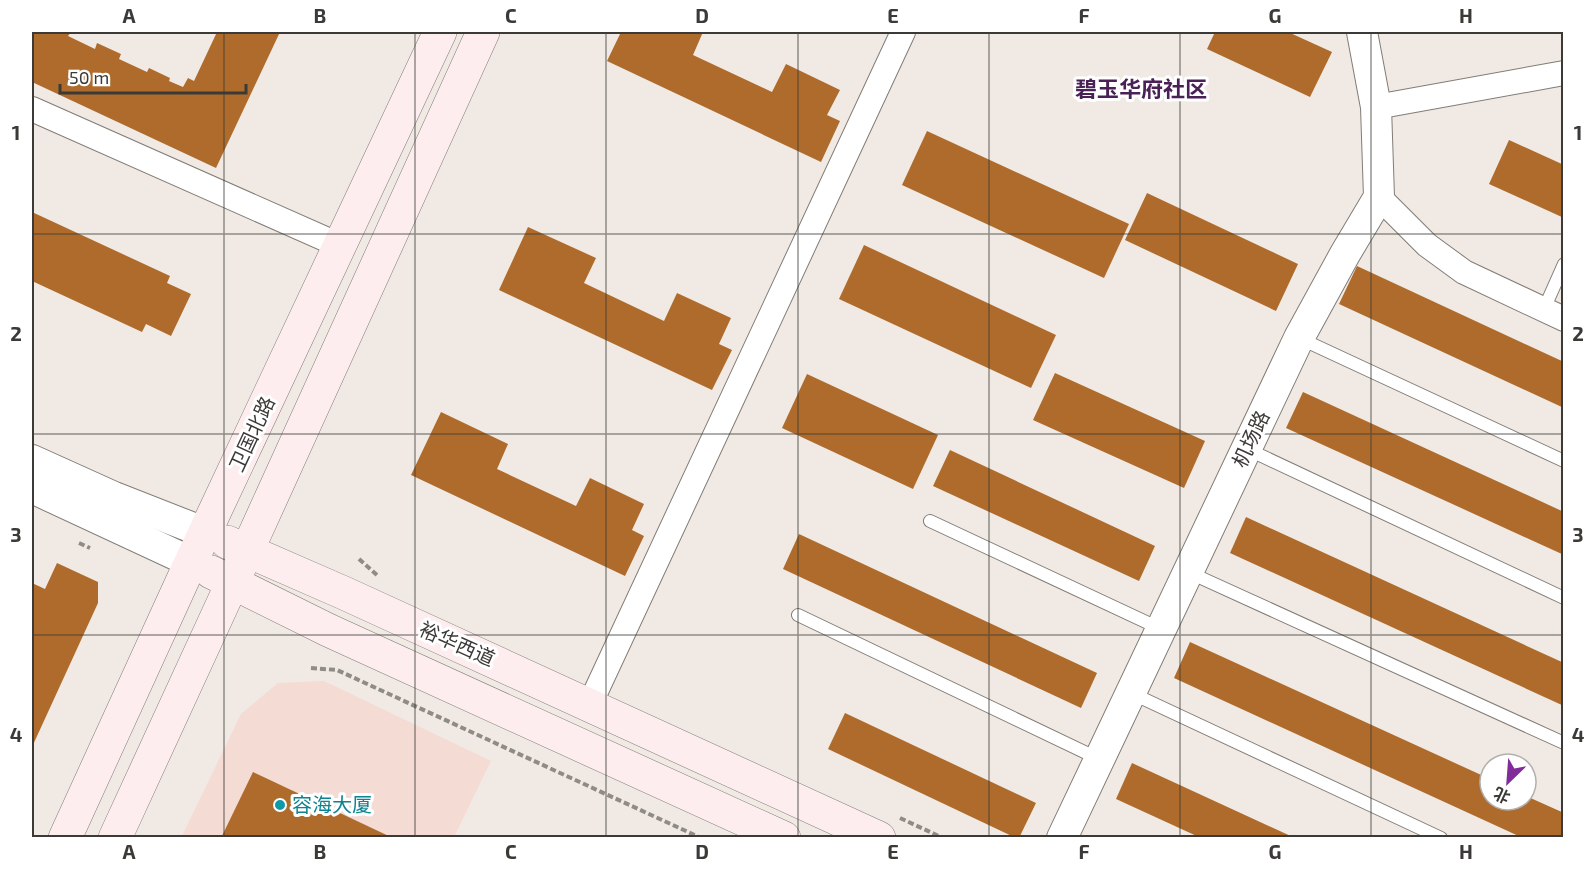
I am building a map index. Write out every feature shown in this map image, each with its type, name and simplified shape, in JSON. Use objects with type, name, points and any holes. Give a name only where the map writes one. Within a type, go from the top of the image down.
[{"type":"main road","name":"卫国北路","points":[[65,837],[191,562],[440,32]]},
{"type":"main road","points":[[115,837],[483,32]]},
{"type":"main road","name":"裕华西道","points":[[206,533],[590,704],[879,837]]},
{"type":"main road","name":"裕华西道","points":[[191,562],[328,630],[784,837]]},
{"type":"street","points":[[590,704],[903,32]]},
{"type":"street","points":[[1362,32],[1376,107],[1379,197],[1427,245],[1464,272],[1554,314]]},
{"type":"street","points":[[1376,107],[1563,73]]},
{"type":"street","points":[[32,109],[341,246]]},
{"type":"street","name":"机场路","points":[[1062,837],[1299,338],[1379,197]]},
{"type":"street","name":"裕华西道","points":[[32,460],[114,497],[206,533]]},
{"type":"street","name":"裕华西道","points":[[32,488],[191,562]]},
{"type":"lane","points":[[1554,314],[1563,264]]},
{"type":"lane","points":[[1299,338],[1563,461]]},
{"type":"lane","points":[[1246,449],[1563,598]]},
{"type":"lane","points":[[930,521],[1161,629]]},
{"type":"lane","points":[[1188,572],[1563,743]]},
{"type":"lane","points":[[798,615],[1100,759]]},
{"type":"lane","points":[[1131,693],[1441,837]]},
{"type":"path","points":[[311,668],[338,670],[701,837]]},
{"type":"shaded area","points":[[324,681],[491,761],[454,837],[181,838],[241,714],[278,683]]},
{"type":"building","points":[[32,32],[71,32],[68,36],[95,49],[97,43],[121,54],[119,59],[147,72],[149,68],[183,87],[188,78],[194,81],[217,32],[280,32],[216,168],[32,82]]},
{"type":"building","points":[[621,32],[703,32],[693,55],[772,92],[786,64],[840,90],[827,115],[840,121],[821,162],[607,61]]},
{"type":"building","points":[[1215,32],[1288,32],[1332,52],[1310,97],[1207,49]]},
{"type":"building","points":[[927,131],[1129,224],[1104,278],[902,185]]},
{"type":"building","points":[[1509,140],[1564,165],[1564,218],[1489,184]]},
{"type":"building","points":[[1147,193],[1298,264],[1276,311],[1125,240]]},
{"type":"building","points":[[32,212],[170,276],[167,283],[191,294],[171,336],[146,324],[142,332],[32,281]]},
{"type":"building","points":[[528,227],[596,258],[584,283],[664,321],[677,293],[731,318],[719,344],[732,350],[712,390],[499,290]]},
{"type":"building","points":[[864,245],[1056,335],[1031,388],[839,299]]},
{"type":"building","points":[[1357,266],[1564,362],[1564,408],[1339,304]]},
{"type":"building","points":[[1055,373],[1205,441],[1184,488],[1033,420]]},
{"type":"building","points":[[807,374],[938,435],[913,489],[782,428]]},
{"type":"building","points":[[1303,392],[1564,512],[1564,555],[1286,428]]},
{"type":"building","points":[[441,412],[508,444],[497,469],[576,506],[590,478],[644,504],[632,530],[644,536],[625,576],[411,475]]},
{"type":"building","points":[[950,450],[1155,546],[1139,581],[933,486]]},
{"type":"building","points":[[1246,517],[1564,663],[1564,706],[1230,553]]},
{"type":"building","points":[[799,534],[1097,673],[1081,708],[783,569]]},
{"type":"building","points":[[57,563],[98,582],[98,603],[32,747],[32,583],[45,589]]},
{"type":"building","points":[[1190,642],[1478,774],[1478,812],[1538,812],[1538,801],[1564,813],[1564,838],[1523,838],[1174,678]]},
{"type":"building","points":[[845,713],[1036,803],[1019,838],[828,749]]},
{"type":"building","points":[[1132,763],[1295,838],[1201,838],[1116,799]]},
{"type":"building","name":"容海大厦","points":[[253,772],[393,838],[221,838]]},
{"type":"place","name":"容海大厦","points":[[280,805]]},
{"type":"district","name":"碧玉华府社区","points":[[1141,89]]}]
